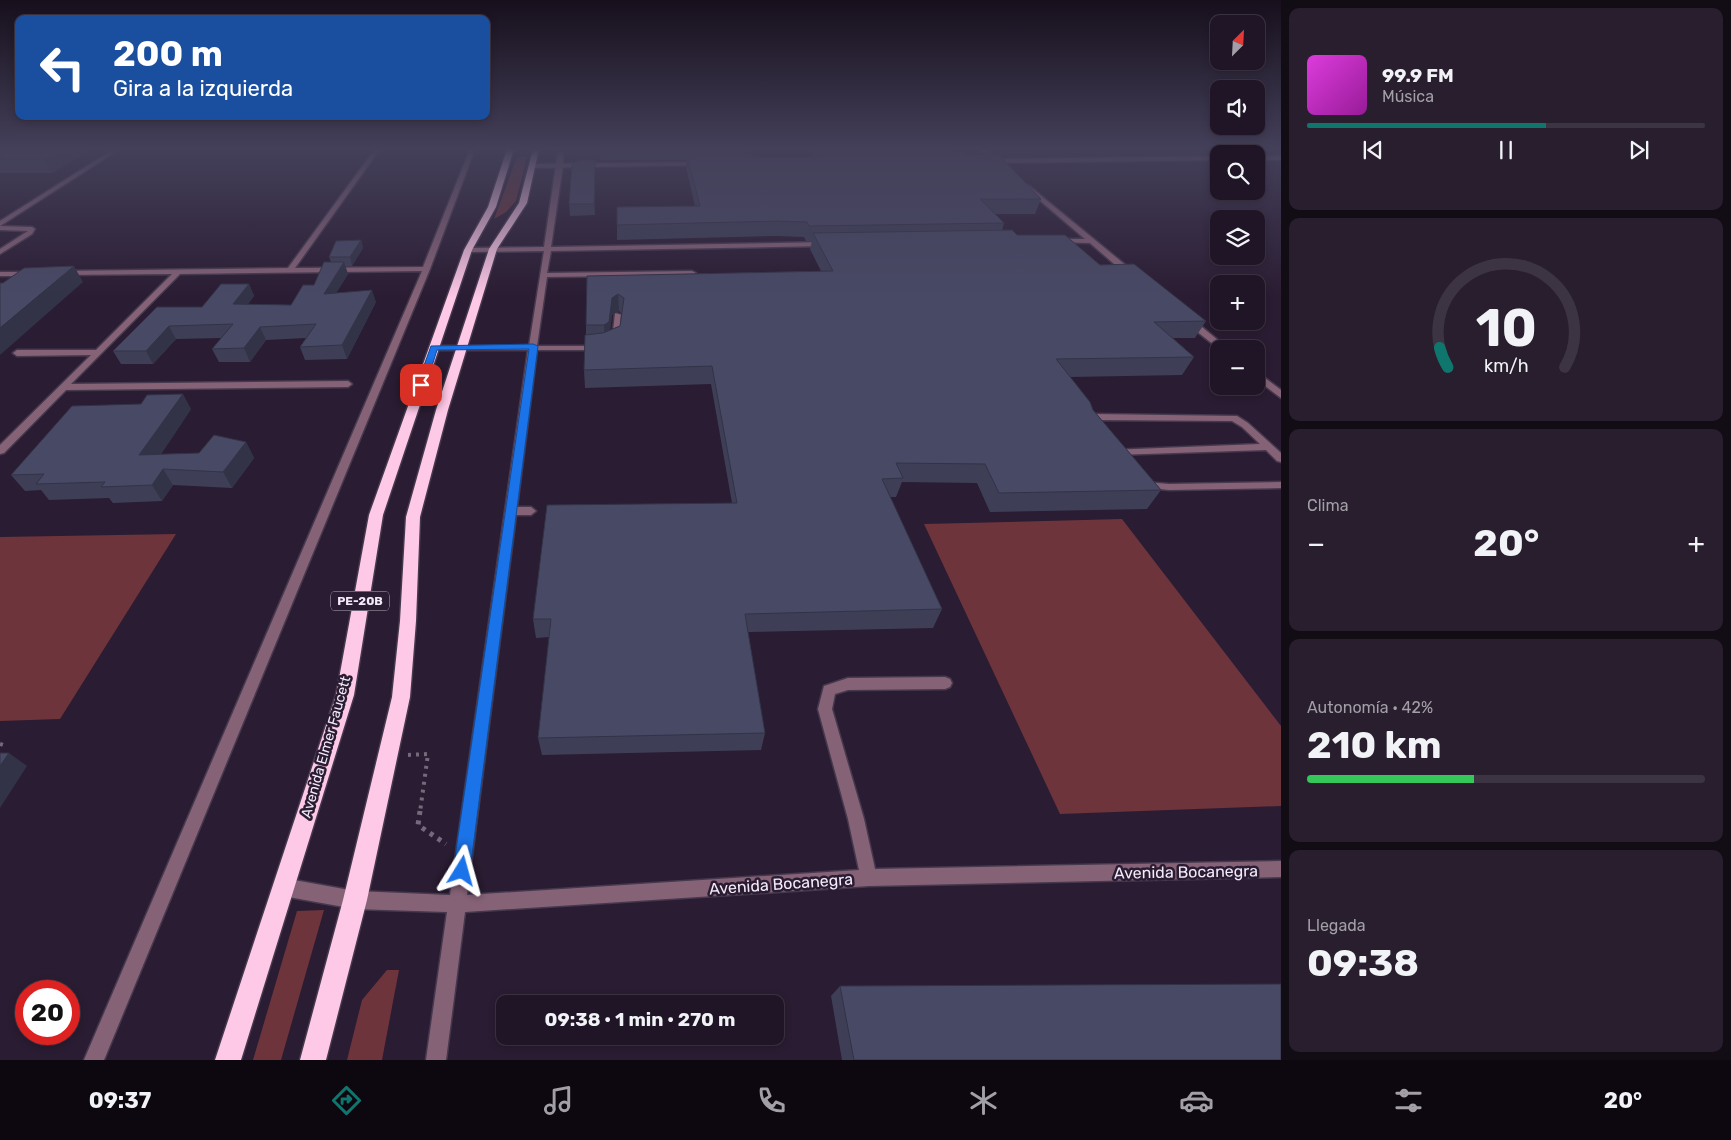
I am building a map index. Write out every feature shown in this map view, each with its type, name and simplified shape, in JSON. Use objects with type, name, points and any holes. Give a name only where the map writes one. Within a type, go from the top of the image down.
[{"type":"highway","name":"Avenida Elmer Faucett","points":[[228,1060],[344,695],[376,515],[468,250],[497,198]]},
{"type":"highway","name":"PE-20B","points":[[313,1060],[355,900],[401,697],[408,621],[413,517],[442,410],[493,249],[523,203],[523,198]]},
{"type":"lane","points":[[0,226],[43,198]]},
{"type":"lane","points":[[290,271],[343,198]]},
{"type":"lane","points":[[94,1060],[454,198]]},
{"type":"lane","points":[[436,1060],[533,346],[556,198]]},
{"type":"lane","points":[[1041,198],[1136,278]]},
{"type":"lane","points":[[0,226],[32,229],[30,233],[0,252]]},
{"type":"lane","points":[[1049,241],[1091,241]]},
{"type":"lane","points":[[468,250],[831,244]]},
{"type":"lane","points":[[0,274],[426,269]]},
{"type":"lane","points":[[0,451],[178,272]]},
{"type":"lane","points":[[545,275],[692,273]]},
{"type":"lane","points":[[434,348],[533,346],[598,348],[616,342],[618,315]]},
{"type":"lane","points":[[1180,315],[1212,340]]},
{"type":"lane","points":[[17,354],[99,352]]},
{"type":"lane","points":[[1265,381],[1281,394]]},
{"type":"lane","points":[[65,386],[348,384]]},
{"type":"lane","points":[[1094,434],[1087,420],[1094,417],[1218,416],[1234,418],[1245,425],[1281,459]]},
{"type":"lane","points":[[1110,453],[1267,447]]},
{"type":"lane","points":[[1133,480],[1148,486],[1281,485]]},
{"type":"lane","points":[[512,511],[531,510]]},
{"type":"lane","points":[[869,878],[856,819],[825,709],[829,690],[848,684],[945,683]]},
{"type":"lane","name":"Avenida Bocanegra","points":[[284,887],[355,900],[458,904],[869,878],[1281,870]]},
{"type":"path","points":[[388,756],[428,754],[418,825],[464,855]]},
{"type":"shaded area","points":[[502,198],[517,198],[506,212],[494,219]]},
{"type":"shaded area","points":[[1122,519],[1281,726],[1281,806],[1060,814],[924,524]]},
{"type":"shaded area","points":[[176,534],[60,719],[0,721],[0,537]]},
{"type":"shaded area","points":[[324,910],[281,1060],[253,1060],[297,911]]},
{"type":"shaded area","points":[[387,970],[399,970],[382,1060],[347,1060],[362,1000]]},
{"type":"building","points":[[569,198],[594,198],[594,204],[569,204]]},
{"type":"building","points":[[698,198],[1041,199],[980,199],[1004,223],[809,226],[807,222],[778,221],[617,225],[617,207],[700,206]]},
{"type":"building","points":[[1012,230],[1017,235],[1065,235],[1100,265],[1134,264],[1206,321],[1154,322],[1194,357],[1056,359],[1090,402],[1093,410],[1161,490],[999,493],[985,464],[896,463],[903,478],[882,479],[942,609],[745,614],[765,733],[538,738],[551,619],[533,619],[547,505],[737,503],[712,366],[584,370],[585,335],[603,333],[620,326],[624,298],[618,294],[612,298],[609,322],[604,325],[586,325],[587,276],[833,271],[813,233]]},
{"type":"building","points":[[361,240],[350,257],[329,257],[336,241]]},
{"type":"building","points":[[324,262],[344,262],[324,294],[372,290],[342,345],[300,347],[316,324],[260,327],[244,348],[212,349],[233,324],[169,326],[146,351],[113,351],[157,307],[202,307],[221,284],[249,284],[233,304],[291,305],[303,285],[314,285]]},
{"type":"building","points":[[74,266],[0,328],[0,283],[3,283],[24,268]]},
{"type":"building","points":[[183,394],[139,455],[199,453],[214,435],[246,442],[223,472],[163,469],[152,485],[101,487],[105,482],[36,484],[44,474],[11,475],[72,406],[141,404],[147,395]]},
{"type":"building","points":[[0,753],[9,753],[0,766]]},
{"type":"building","points":[[1281,984],[1281,1060],[854,1060],[840,986]]},
{"type":"route","points":[[421,385],[434,348],[533,346],[462,871]]}]
